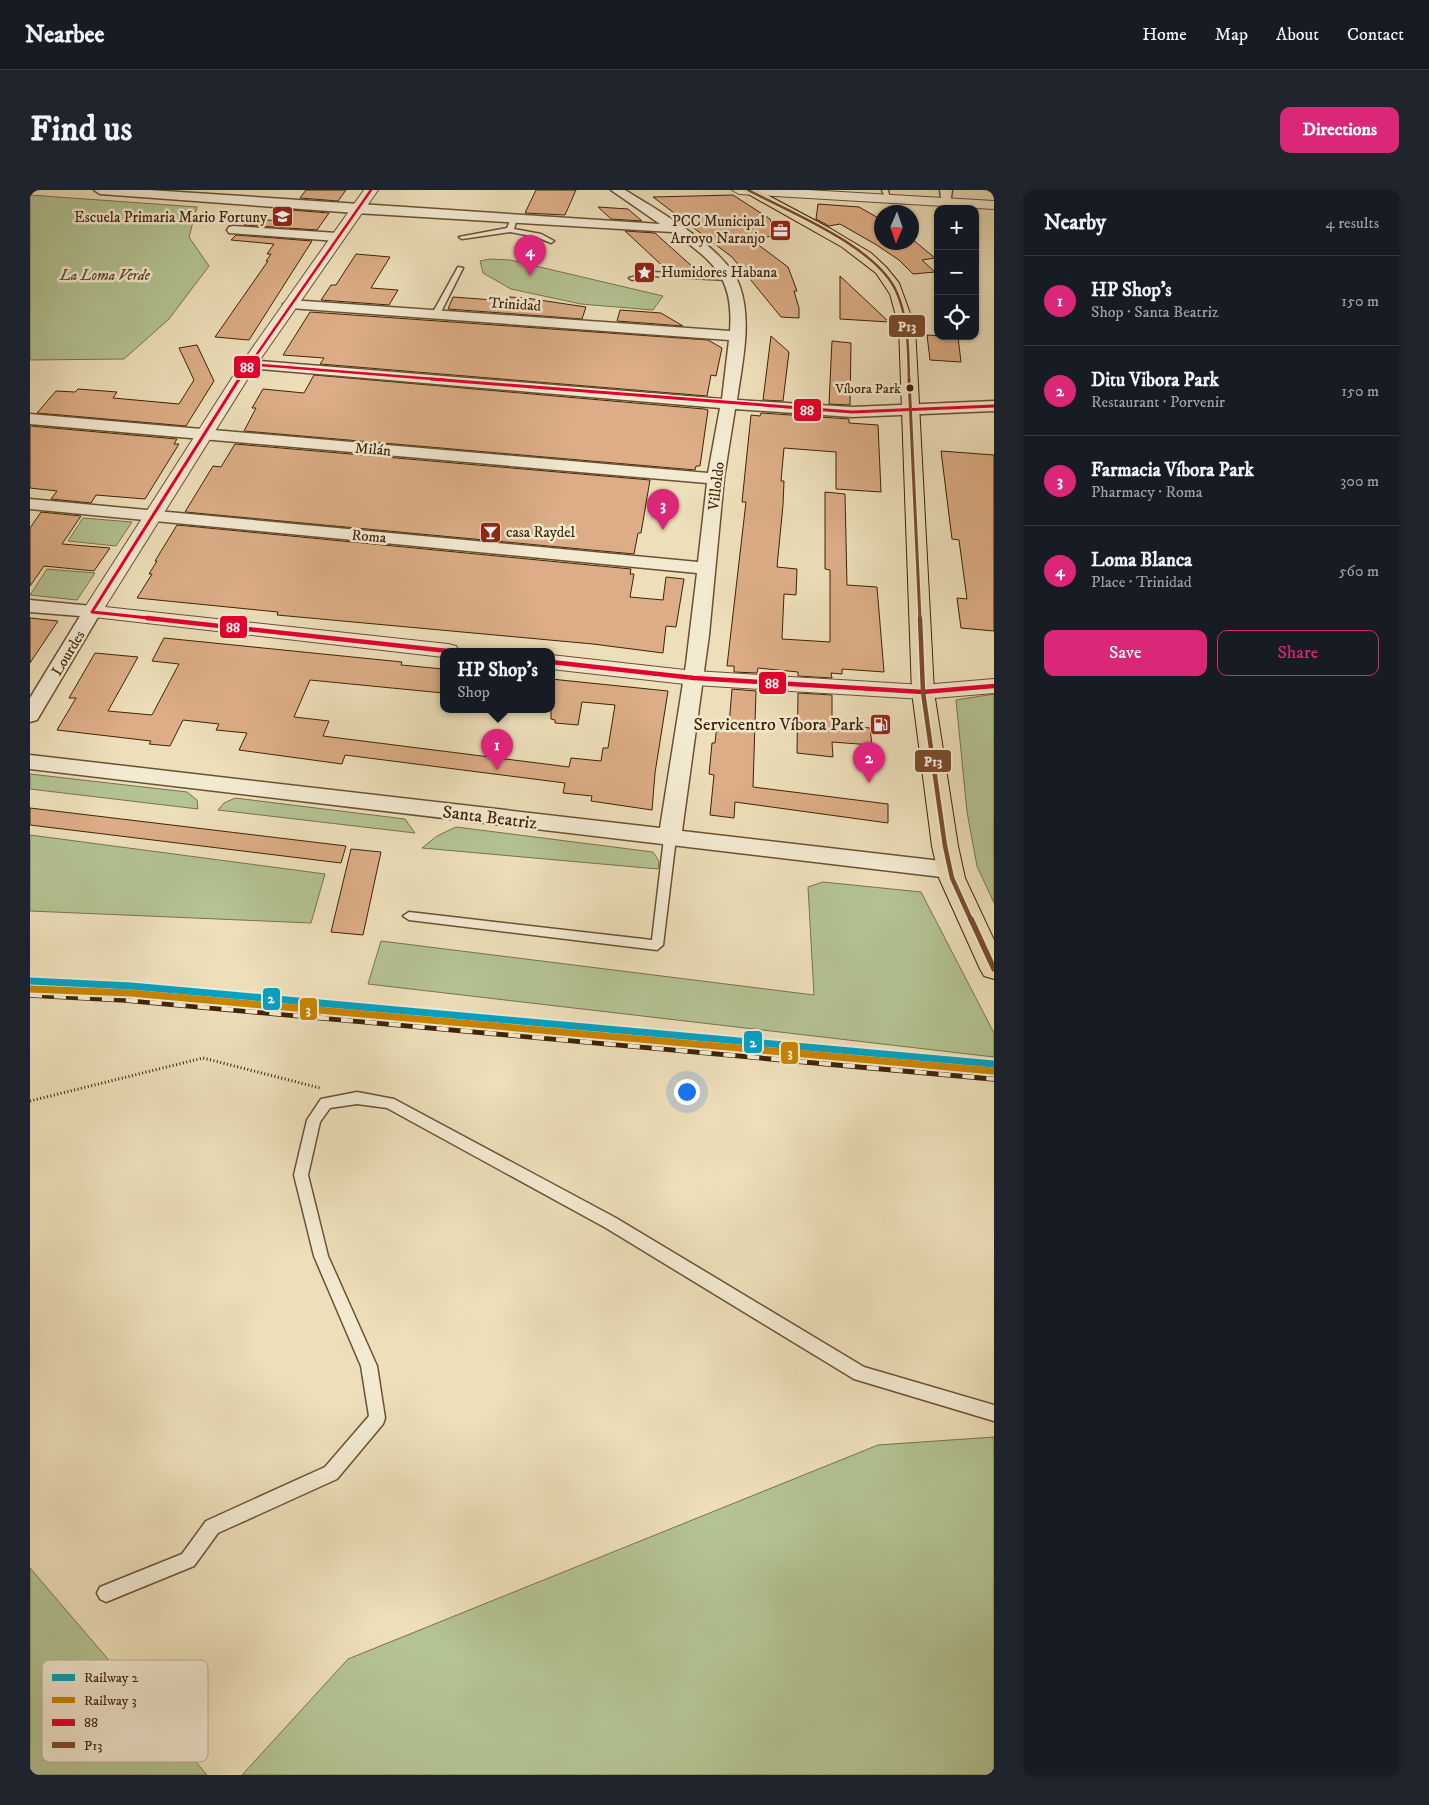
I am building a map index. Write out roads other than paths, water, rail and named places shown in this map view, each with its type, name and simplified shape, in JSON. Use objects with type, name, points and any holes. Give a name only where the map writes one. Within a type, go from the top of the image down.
[{"type":"main road","points":[[748,190],[859,251],[887,277],[902,306],[907,327],[909,410],[923,692],[950,870],[969,918],[994,969]]},
{"type":"street","points":[[100,190],[356,209],[512,224],[672,228]]},
{"type":"street","name":"Lourdes","points":[[30,715],[152,516],[250,364],[370,190]]},
{"type":"street","name":"Villoldo","points":[[617,190],[709,254],[734,286],[737,303],[737,336],[715,479],[694,678],[670,838]]},
{"type":"street","points":[[739,190],[946,196],[994,205]]},
{"type":"street","points":[[233,230],[337,237]]},
{"type":"street","name":"Trinidad","points":[[290,304],[737,336]]},
{"type":"street","points":[[250,364],[727,404],[852,412],[994,406]]},
{"type":"street","name":"Milán","points":[[30,419],[715,479]]},
{"type":"street","name":"Roma","points":[[30,504],[707,568]]},
{"type":"street","points":[[30,606],[440,650]]},
{"type":"street","points":[[555,662],[694,678],[923,692],[994,686]]},
{"type":"street","name":"Santa Beatriz","points":[[30,762],[950,870]]},
{"type":"lane","points":[[462,237],[512,224],[551,241]]},
{"type":"lane","points":[[436,314],[460,268]]},
{"type":"lane","points":[[632,278],[652,274],[729,278]]},
{"type":"lane","points":[[409,916],[657,945],[670,838]]},
{"type":"lane","points":[[106,1594],[188,1560],[212,1527],[331,1473],[377,1418],[369,1366],[321,1256],[301,1176],[314,1120],[326,1103],[357,1098],[389,1104],[603,1218],[860,1374],[994,1413]]},
{"type":"railway","points":[[30,995],[125,1000],[994,1079]]},
{"type":"rail line","name":"2","points":[[30,981],[131,986],[994,1064]]},
{"type":"rail line","name":"3","points":[[30,989],[130,993],[993,1071]]},
{"type":"place","name":"Escuela Primaria Mario Fortuny","points":[[283,217]]},
{"type":"place","name":"PCC Municipal Arroyo Naranjo","points":[[781,230]]},
{"type":"place","name":"Humidores Habana","points":[[645,272]]},
{"type":"place","name":"Loma Blanca","points":[[530,276]]},
{"type":"place","name":"Víbora Park","points":[[910,388]]},
{"type":"place","name":"Farmacia Víbora Park","points":[[663,530]]},
{"type":"place","name":"casa Raydel","points":[[490,532]]},
{"type":"place","name":"Servicentro Víbora Park","points":[[880,724]]},
{"type":"place","name":"HP Shop's","points":[[497,770]]},
{"type":"place","name":"Ditu Vibora Park","points":[[869,783]]},
{"type":"park label","name":"La Loma Verde","points":[[105,275]]}]
